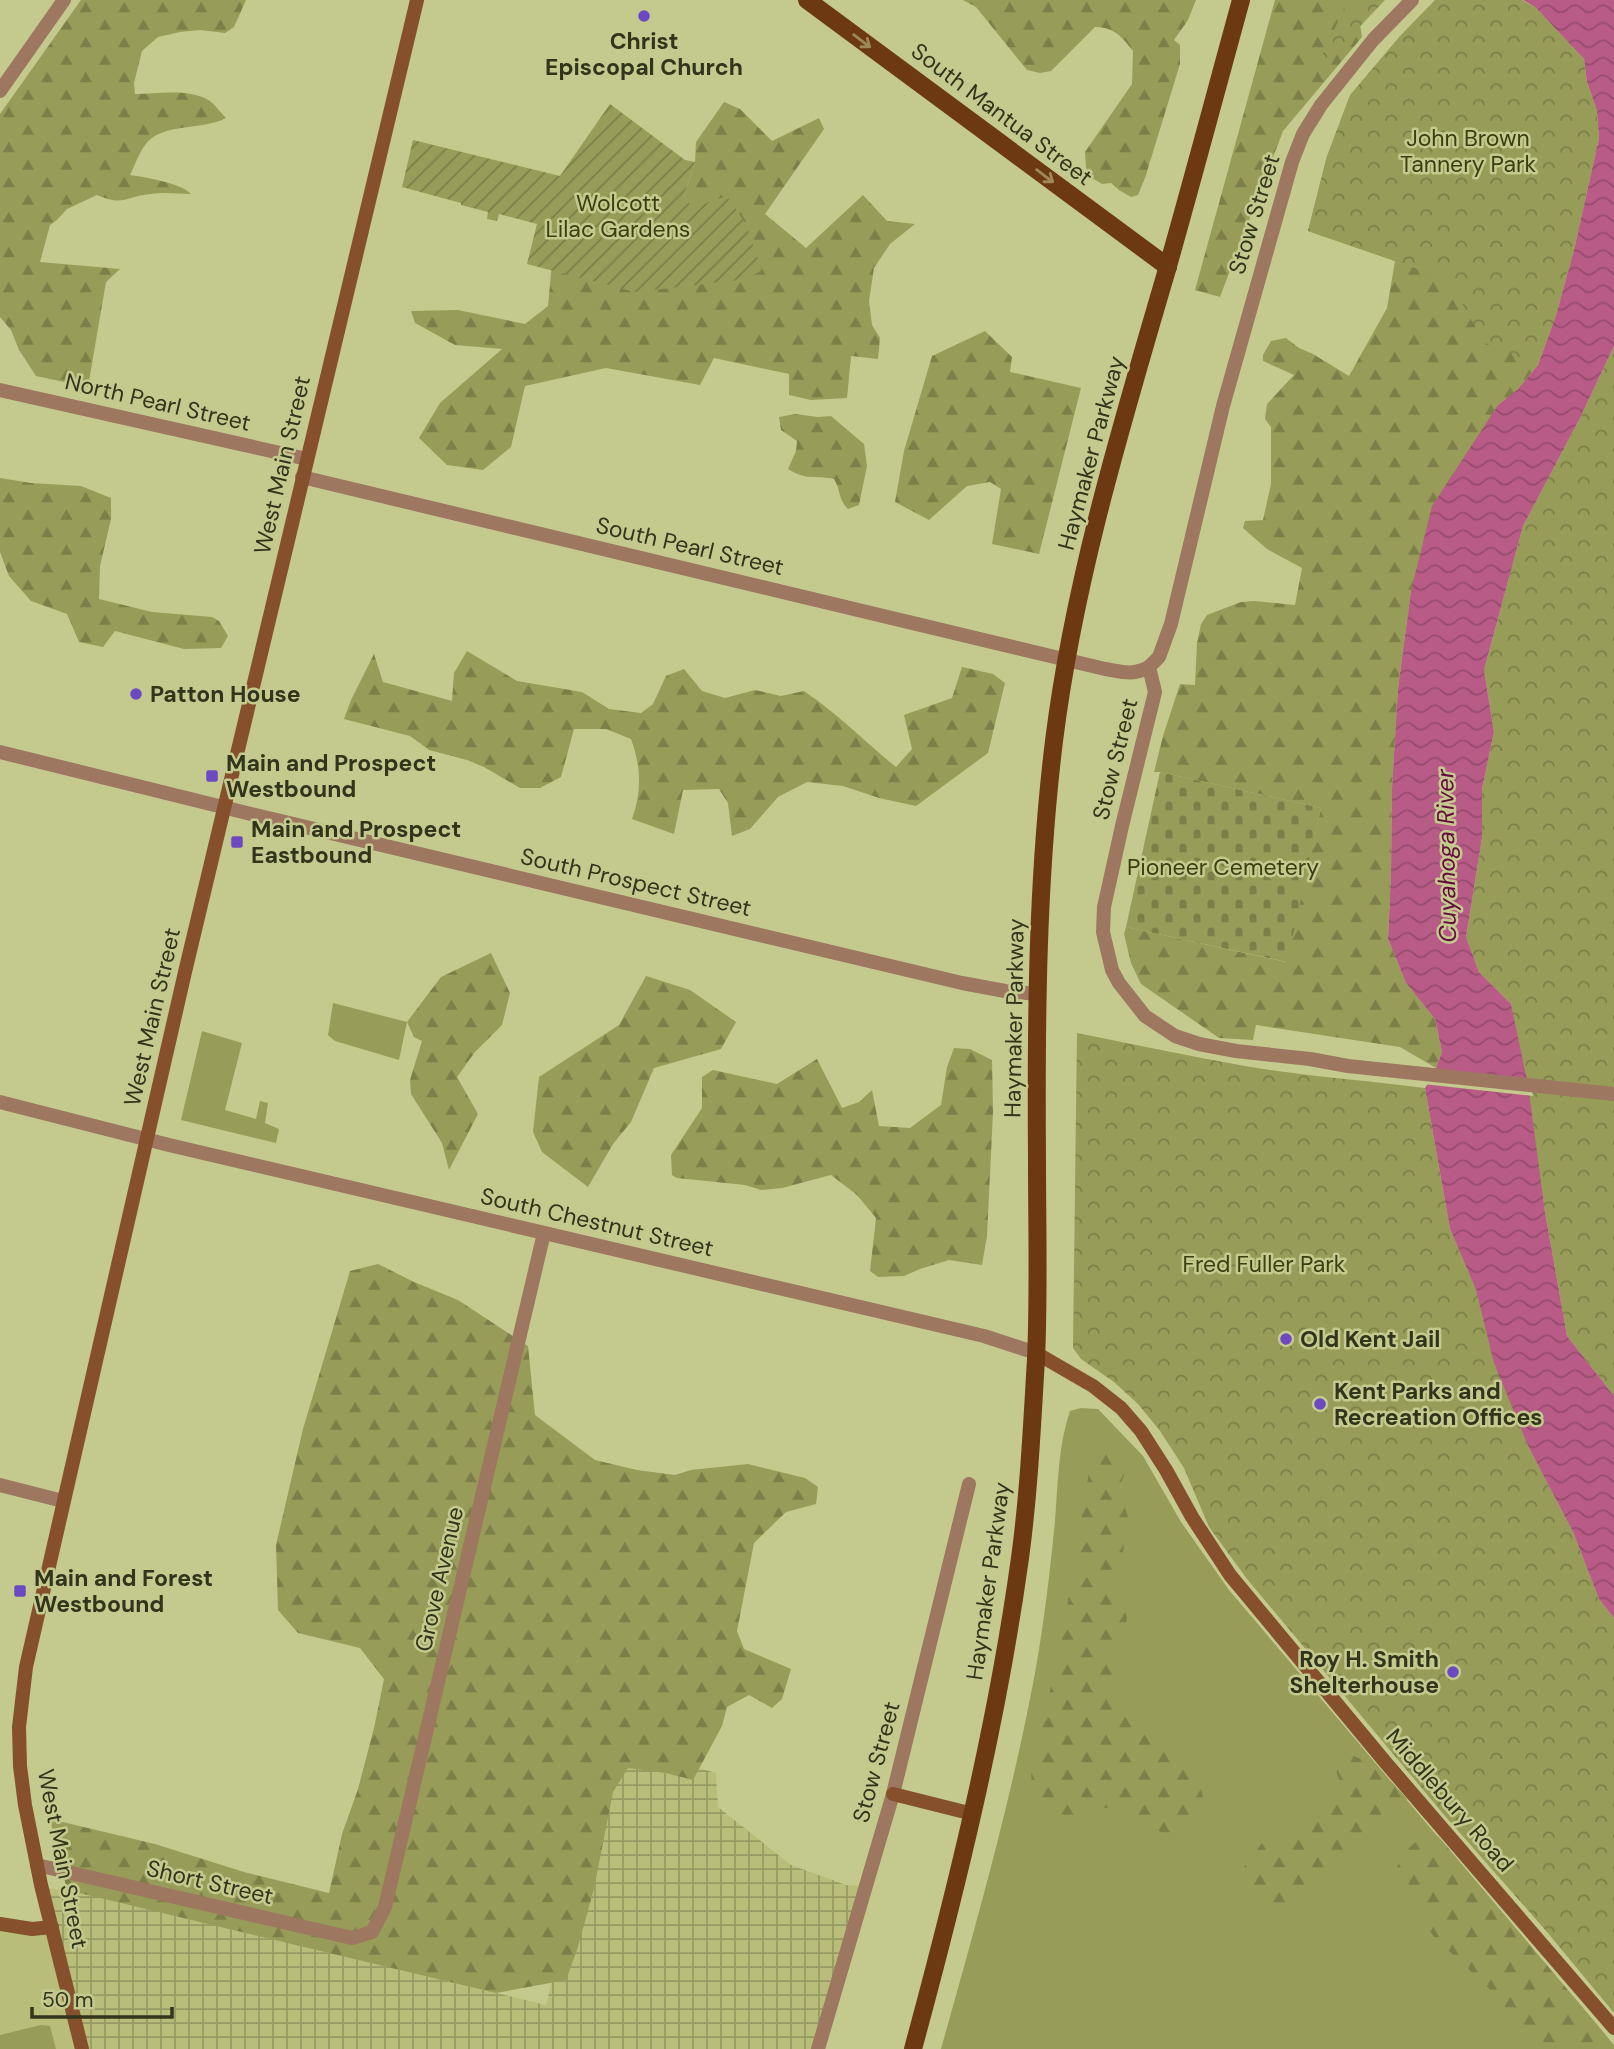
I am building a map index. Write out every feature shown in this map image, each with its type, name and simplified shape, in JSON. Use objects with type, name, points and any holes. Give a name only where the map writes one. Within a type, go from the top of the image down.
[{"type":"main road","name":"West Main Street","points":[[82,2049],[28,1824],[22,1777],[20,1714],[29,1650],[146,1138],[417,0]]},
{"type":"main road","name":"South Mantua Street","points":[[807,0],[1168,267]]},
{"type":"main road","name":"Haymaker Parkway","points":[[913,2049],[973,1814],[1002,1667],[1020,1554],[1031,1443],[1038,1304],[1037,994],[1043,850],[1054,740],[1066,659],[1115,446],[1168,267],[1241,0]]},
{"type":"main road","name":"Middlebury Road","points":[[1036,1353],[1093,1386],[1121,1408],[1162,1463],[1192,1517],[1230,1575],[1377,1752],[1614,2028]]},
{"type":"main road","points":[[893,1794],[973,1814]]},
{"type":"main road","points":[[0,1924],[32,1930],[52,1927]]},
{"type":"street","points":[[0,91],[64,0]]},
{"type":"street","name":"Stow Street","points":[[1412,0],[1373,40],[1321,105],[1303,134],[1279,202],[1223,406],[1171,624],[1159,657],[1149,667],[1155,692],[1104,908],[1103,932],[1107,954],[1119,983],[1145,1016],[1175,1035],[1199,1044],[1389,1071],[1614,1094]]},
{"type":"street","name":"North Pearl Street","points":[[0,390],[307,459]]},
{"type":"street","name":"South Pearl Street","points":[[302,477],[1128,674],[1138,673],[1149,667]]},
{"type":"street","name":"South Prospect Street","points":[[0,752],[962,983],[995,990],[1037,994]]},
{"type":"street","name":"South Chestnut Street","points":[[0,1102],[984,1336],[1036,1353]]},
{"type":"street","name":"Grove Avenue","points":[[372,1932],[385,1907],[544,1233]]},
{"type":"street","name":"Stow Street","points":[[818,2049],[893,1794],[969,1484]]},
{"type":"street","points":[[0,1485],[63,1501]]},
{"type":"street","name":"Short Street","points":[[37,1865],[352,1938],[372,1932]]},
{"type":"shaded area","points":[[611,1743],[716,1773],[718,1807],[791,1865],[846,1885],[866,1886],[818,2049],[82,2049],[42,1888],[73,1891],[546,2005]]},
{"type":"shaded area","points":[[0,1927],[49,1931],[76,2049],[0,2049]]},
{"type":"green space","points":[[81,0],[246,0],[234,27],[225,33],[200,30],[180,32],[158,37],[142,51],[134,83],[135,94],[193,94],[210,101],[226,118],[172,130],[152,138],[143,148],[130,175],[171,184],[191,194],[156,193],[120,200],[97,195],[67,209],[50,225],[40,262],[120,269],[106,282],[88,387],[36,376],[19,350],[11,330],[0,317],[0,114]]},
{"type":"green space","points":[[963,0],[1196,0],[1188,20],[1174,40],[1180,45],[1180,64],[1138,195],[1131,197],[1111,183],[1102,184],[1092,178],[1086,168],[1085,152],[1132,84],[1133,51],[1125,41],[1112,31],[1095,27],[1051,71],[1040,73],[1027,70],[976,7]]},
{"type":"green space","points":[[1275,0],[1359,0],[1357,6],[1362,37],[1283,131],[1220,297],[1195,290]]},
{"type":"green space","points":[[1348,0],[1385,0],[1312,77]]},
{"type":"green space","name":"John Brown Tannery Park","points":[[1435,0],[1522,0],[1535,7],[1584,59],[1587,82],[1597,111],[1599,138],[1574,250],[1556,315],[1538,365],[1485,343],[1447,279],[1308,231],[1327,156],[1350,95]]},
{"type":"green space","points":[[724,102],[740,109],[772,141],[819,118],[824,129],[765,214],[806,248],[863,195],[887,221],[915,224],[890,244],[874,268],[869,301],[872,325],[880,338],[878,359],[851,356],[847,398],[811,400],[789,395],[789,374],[714,358],[700,385],[606,368],[525,386],[511,447],[483,470],[447,465],[419,438],[440,403],[502,349],[455,345],[415,323],[411,311],[458,310],[525,324],[548,306],[560,176],[692,209],[684,196],[695,162],[696,142]]},
{"type":"green space","name":"Wolcott Lilac Gardens","points":[[610,104],[685,160],[695,162],[684,196],[692,208],[727,196],[746,224],[762,271],[740,280],[635,292],[527,264],[537,224],[499,214],[497,221],[487,219],[488,212],[402,187],[413,140],[560,176]]},
{"type":"green space","points":[[1343,147],[1451,192],[1538,365],[1518,389],[1498,405],[1411,591],[1398,688],[1388,939],[1406,983],[1435,1019],[1442,1052],[1436,1068],[1400,1047],[1256,1025],[1253,1040],[1219,1038],[1141,984],[1131,963],[1124,934],[1126,927],[1286,962],[1321,808],[1154,772],[1180,684],[1195,685],[1197,643],[1201,624],[1207,615],[1241,602],[1295,605],[1302,568],[1267,549],[1243,528],[1245,521],[1263,520],[1271,484],[1271,427],[1265,419],[1267,404],[1294,375],[1263,361],[1263,355],[1271,341],[1286,338],[1349,376],[1387,308],[1395,261],[1308,231],[1327,156]]},
{"type":"green space","points":[[985,331],[1012,357],[1010,372],[1081,388],[1039,554],[992,544],[1001,489],[990,482],[967,486],[929,520],[895,502],[904,451],[932,356]]},
{"type":"green space","points":[[1614,346],[1614,1396],[1567,1336],[1511,1004],[1479,972],[1466,937],[1482,838],[1482,789],[1494,732],[1484,670],[1523,526],[1580,418]]},
{"type":"green space","points":[[795,414],[831,416],[864,444],[867,466],[859,505],[848,509],[834,479],[806,476],[788,469],[796,451],[797,441],[781,430],[779,417]]},
{"type":"green space","points":[[0,478],[81,486],[111,498],[111,519],[100,566],[99,599],[152,612],[212,617],[219,621],[228,636],[221,648],[184,649],[115,631],[103,647],[79,642],[67,614],[31,601],[9,576],[0,552]]},
{"type":"green space","points":[[467,651],[517,681],[582,692],[609,709],[641,713],[653,704],[666,676],[684,669],[702,691],[725,698],[755,690],[781,696],[804,691],[896,767],[912,749],[904,715],[952,698],[962,667],[993,674],[1005,683],[988,753],[916,806],[843,786],[807,782],[778,797],[750,829],[732,836],[728,803],[719,789],[683,790],[674,834],[632,819],[639,789],[634,749],[631,739],[606,729],[574,729],[561,777],[540,788],[520,788],[484,767],[429,750],[410,736],[344,719],[374,654],[383,682],[452,701],[454,673]]},
{"type":"green space","name":"Pioneer Cemetery","points":[[1160,772],[1321,808],[1287,962],[1126,927]]},
{"type":"green space","points":[[491,953],[510,993],[502,1025],[475,1052],[457,1077],[478,1114],[449,1170],[442,1143],[411,1094],[410,1080],[422,1041],[414,1037],[407,1022],[441,977]]},
{"type":"green space","points":[[646,976],[690,990],[736,1022],[721,1049],[654,1068],[631,1122],[613,1144],[588,1187],[542,1152],[533,1132],[539,1077],[619,1025]]},
{"type":"green space","points":[[333,1003],[407,1022],[399,1060],[335,1041],[328,1035]]},
{"type":"green space","points":[[202,1031],[242,1043],[225,1110],[256,1119],[260,1101],[268,1103],[265,1123],[279,1129],[276,1143],[181,1120]]},
{"type":"green space","name":"Fred Fuller Park","points":[[1077,1033],[1245,1066],[1425,1088],[1450,1229],[1476,1290],[1529,1448],[1573,1532],[1599,1599],[1614,1618],[1614,2013],[1247,1579],[1209,1527],[1184,1468],[1160,1431],[1138,1404],[1114,1382],[1081,1359],[1073,1348]]},
{"type":"green space","points":[[954,1048],[970,1049],[992,1060],[993,1112],[987,1236],[982,1265],[949,1260],[904,1276],[878,1277],[870,1271],[876,1218],[857,1195],[831,1175],[782,1188],[761,1190],[745,1185],[677,1178],[672,1175],[671,1155],[702,1108],[702,1077],[713,1070],[777,1084],[817,1059],[842,1108],[859,1102],[872,1090],[879,1126],[910,1128],[941,1105],[947,1067]]},
{"type":"green space","points":[[378,1264],[458,1300],[528,1346],[535,1415],[595,1460],[675,1475],[691,1470],[748,1464],[805,1478],[818,1487],[816,1504],[786,1512],[754,1543],[737,1631],[744,1649],[791,1669],[782,1699],[772,1708],[749,1695],[727,1707],[722,1726],[693,1780],[628,1768],[613,1792],[594,1889],[566,1980],[496,1993],[67,1890],[50,1819],[155,1844],[244,1872],[329,1893],[342,1834],[358,1789],[374,1728],[384,1679],[360,1648],[298,1633],[278,1610],[276,1545],[303,1429],[350,1271]]},
{"type":"green space","points":[[1081,1408],[1098,1409],[1143,1456],[1181,1522],[1229,1590],[1614,2045],[1614,2049],[941,2049],[992,1862],[1026,1721],[1046,1597],[1063,1438],[1070,1411]]},
{"type":"green space","points":[[1110,1447],[1124,1453],[1127,1466],[1119,1490],[1129,1520],[1119,1587],[1127,1619],[1113,1666],[1115,1693],[1128,1710],[1184,1763],[1200,1785],[1206,1810],[1177,1818],[1174,1838],[1137,1821],[1113,1806],[1061,1820],[1046,1816],[1032,1786],[1030,1759],[1045,1712],[1062,1638],[1090,1466],[1099,1449]]},
{"type":"green space","points":[[1347,1753],[1380,1772],[1407,1799],[1395,1816],[1370,1843],[1282,1910],[1231,1882],[1261,1844],[1298,1828],[1321,1814],[1338,1798],[1343,1789],[1337,1774],[1335,1756]]},
{"type":"green space","points":[[1427,1833],[1438,1836],[1600,2028],[1614,2049],[1536,2049],[1497,1996],[1434,1937],[1408,1898],[1395,1871],[1405,1851]]},
{"type":"green space","points":[[41,2025],[50,2026],[56,2049],[0,2049],[0,2035]]},
{"type":"water","name":"Cuyahoga River","points":[[1523,0],[1614,0],[1614,346],[1580,418],[1523,526],[1484,670],[1494,732],[1482,789],[1482,838],[1466,937],[1479,972],[1511,1004],[1528,1085],[1545,1212],[1567,1336],[1614,1396],[1614,1618],[1599,1599],[1573,1532],[1529,1448],[1494,1363],[1476,1290],[1450,1229],[1425,1088],[1433,1076],[1442,1052],[1435,1019],[1406,983],[1388,939],[1398,688],[1411,591],[1432,506],[1498,405],[1518,389],[1538,365],[1556,315],[1574,250],[1599,138],[1597,111],[1587,82],[1584,59],[1535,7]]},
{"type":"pier","points":[[1430,1075],[1530,1079],[1533,1096],[1423,1084]]},
{"type":"place","name":"Christ Episcopal Church","points":[[644,16]]},
{"type":"place","name":"Patton House","points":[[136,694]]},
{"type":"place","name":"Main and Prospect Westbound","points":[[212,776]]},
{"type":"place","name":"Main and Prospect Eastbound","points":[[237,842]]},
{"type":"place","name":"Old Kent Jail","points":[[1286,1339]]},
{"type":"place","name":"Kent Parks and Recreation Offices","points":[[1320,1404]]},
{"type":"place","name":"Main and Forest Westbound","points":[[20,1591]]},
{"type":"place","name":"Roy H. Smith Shelterhouse","points":[[1453,1672]]}]
